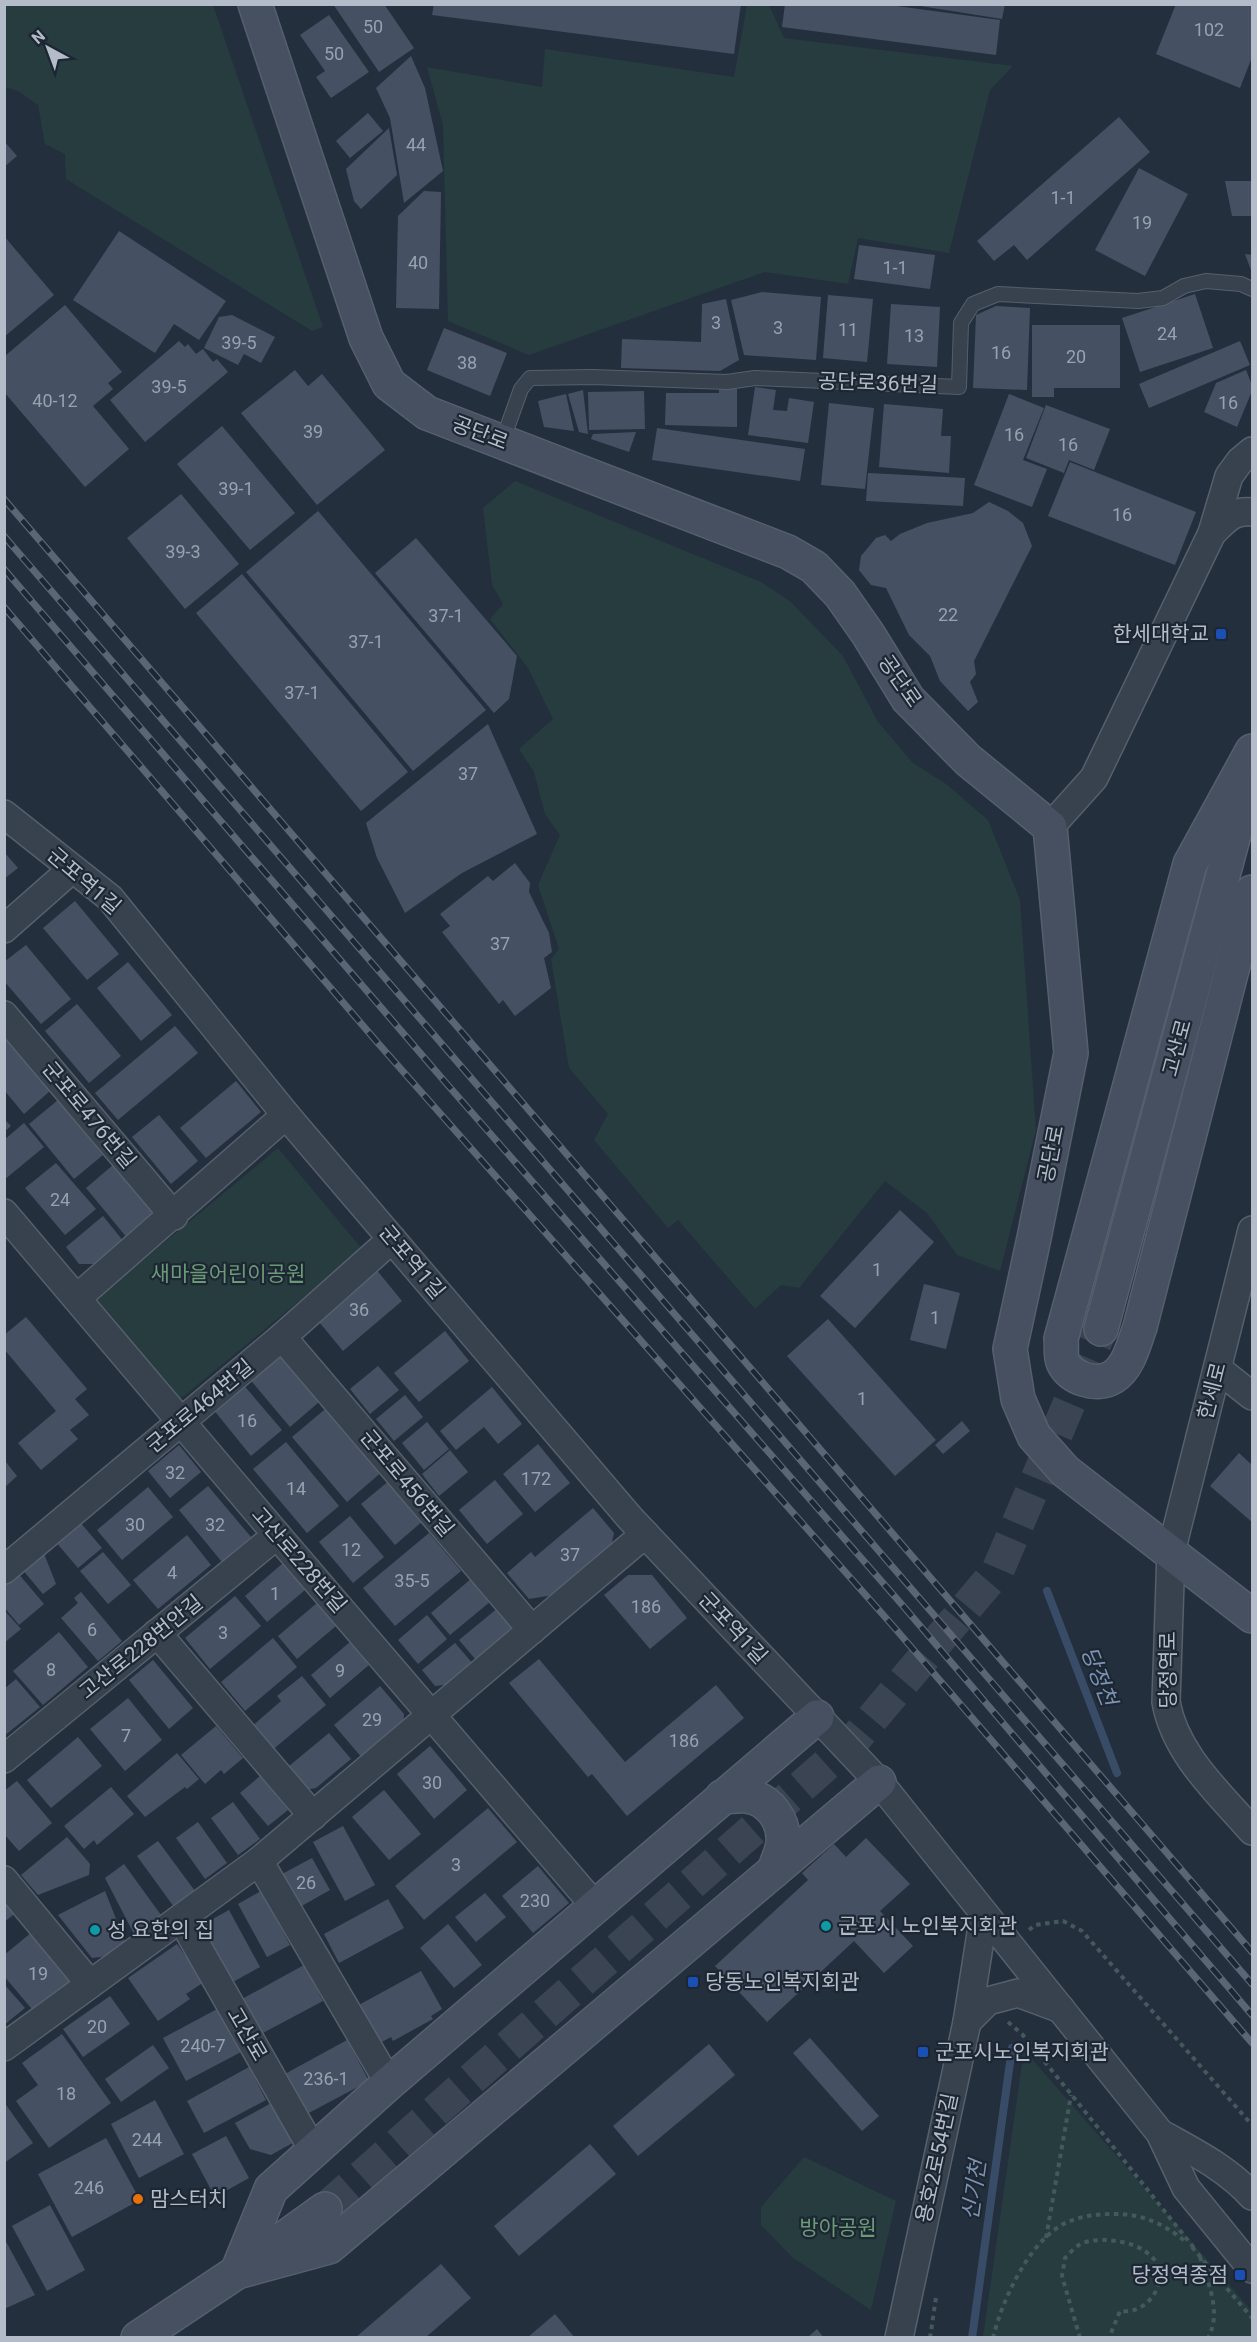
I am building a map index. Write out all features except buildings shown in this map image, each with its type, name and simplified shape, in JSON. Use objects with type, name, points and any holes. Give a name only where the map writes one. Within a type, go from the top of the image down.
[{"type":"street","name":"공단로","points":[[255,4],[366,338],[389,384],[427,412],[788,552],[814,567],[840,594],[908,699],[968,760],[1050,827],[1071,1053],[1010,1349],[1014,1383],[1025,1420],[1043,1449],[1085,1488],[1252,1616]]},
{"type":"street","points":[[1050,827],[1094,778],[1212,533],[1229,476],[1240,461],[1252,451]]},
{"type":"street","points":[[1212,533],[1239,511],[1252,512]]},
{"type":"street","points":[[1252,751],[1190,864],[1061,1339],[1062,1360],[1070,1372],[1082,1379],[1098,1381],[1113,1377],[1128,1359],[1140,1327],[1252,892]]},
{"type":"street","name":"고산로","points":[[1101,1329],[1252,767]]},
{"type":"street","name":"군포역1길","points":[[4,814],[110,898],[286,1115],[645,1534],[817,1717]]},
{"type":"street","points":[[4,928],[72,868]]},
{"type":"street","name":"군포로476번길","points":[[4,1015],[174,1216]]},
{"type":"street","points":[[77,1298],[174,1216],[286,1115]]},
{"type":"street","name":"고산로228번길","points":[[4,1213],[595,1906]]},
{"type":"street","name":"한세로","points":[[1171,1552],[1252,1230]]},
{"type":"street","name":"군포로464번길","points":[[4,1570],[282,1337],[392,1239]]},
{"type":"street","name":"군포로456번길","points":[[282,1337],[532,1630]]},
{"type":"street","points":[[1218,1369],[1252,1396]]},
{"type":"street","points":[[4,2047],[259,1861],[645,1534]]},
{"type":"street","name":"고산로228번안길","points":[[4,1759],[277,1535]]},
{"type":"street","name":"당정역로","points":[[1171,1552],[1166,1702],[1169,1723],[1179,1743],[1191,1759],[1252,1831]]},
{"type":"street","points":[[157,1633],[313,1816]]},
{"type":"street","points":[[237,2272],[271,2189],[390,2083],[817,1717],[879,1782],[1160,2133],[1186,2188],[1252,2269]]},
{"type":"street","points":[[237,2272],[329,2247],[879,1782]]},
{"type":"street","points":[[722,1797],[758,1798],[773,1811],[781,1822],[783,1843],[774,1871]]},
{"type":"street","points":[[259,1861],[390,2083]]},
{"type":"street","points":[[4,1880],[90,1984]]},
{"type":"street","name":"용호2로54번길","points":[[899,2337],[967,2022],[984,1914]]},
{"type":"street","name":"고산로","points":[[181,1918],[313,2150]]},
{"type":"street","points":[[967,2022],[988,2001],[1018,1993],[1062,2009]]},
{"type":"street","points":[[1160,2133],[1206,2158],[1242,2184],[1252,2196]]},
{"type":"street","points":[[138,2337],[237,2272],[325,2209]]},
{"type":"lane","name":"공단로36번길","points":[[502,442],[521,388],[530,378],[592,377],[727,382],[755,378],[959,387],[961,323],[973,304],[998,294],[1138,301],[1163,298],[1184,286],[1206,281],[1241,284],[1252,289]]},
{"type":"path","points":[[1011,1947],[1035,1925],[1063,1921],[1082,1931],[1252,2125]]},
{"type":"path","points":[[1004,2021],[1010,2022],[1022,2034],[1252,2318]]},
{"type":"path","points":[[1046,2239],[1071,2094]]},
{"type":"path","points":[[993,2337],[1008,2290],[1032,2253],[1068,2222],[1095,2214],[1141,2215],[1169,2228],[1194,2248]]},
{"type":"path","points":[[1080,2337],[1062,2276],[1065,2258],[1079,2245],[1094,2240],[1121,2241],[1136,2246],[1151,2256],[1160,2271],[1160,2284],[1152,2298],[1135,2310],[1120,2312],[1108,2337]]},
{"type":"path","points":[[1199,2255],[1214,2308],[1212,2330],[1208,2337]]},
{"type":"path","points":[[930,2337],[937,2291]]},
{"type":"green space","points":[[4,5],[213,5],[323,327],[312,331],[66,179],[65,154],[45,144],[38,105],[18,91],[5,87]]},
{"type":"green space","points":[[747,5],[769,5],[784,38],[1013,66],[990,90],[949,253],[858,238],[848,284],[765,272],[529,355],[448,321],[443,125],[427,67],[542,87],[545,49],[734,77]]},
{"type":"green space","points":[[515,481],[761,582],[791,602],[843,656],[878,722],[913,763],[946,784],[988,820],[1020,900],[1036,1130],[1000,1271],[957,1255],[927,1213],[885,1181],[799,1288],[781,1285],[755,1309],[678,1220],[668,1228],[594,1140],[608,1114],[569,1068],[551,959],[559,949],[538,885],[560,835],[545,814],[534,772],[519,749],[553,719],[528,668],[490,619],[503,604],[492,585],[483,508]]},
{"type":"green space","name":"새마을어린이공원","points":[[278,1148],[362,1249],[178,1401],[95,1300]]},
{"type":"green space","points":[[1024,2050],[1252,2311],[1252,2337],[983,2337]]},
{"type":"green space","name":"방아공원","points":[[804,2157],[896,2201],[871,2310],[792,2257],[761,2225],[761,2207]]},
{"type":"waterway","name":"당정천","points":[[1047,1591],[1117,1773]]},
{"type":"waterway","name":"신기천","points":[[972,2338],[1012,2048]]},
{"type":"tunnel","points":[[325,2209],[854,1740],[998,1570],[1101,1329]]},
{"type":"railway","points":[[4,499],[1252,1952]]},
{"type":"railway","points":[[4,536],[1252,1984]]},
{"type":"railway","points":[[4,569],[446,1083],[904,1607],[1252,2015]]},
{"type":"railway","points":[[4,607],[377,1042],[893,1626],[1252,2043]]},
{"type":"place","name":"한세대학교","points":[[1221,634]]},
{"type":"place","name":"군포시 노인복지회관","points":[[826,1926]]},
{"type":"place","name":"성 요한의 집","points":[[95,1930]]},
{"type":"place","name":"당동노인복지회관","points":[[693,1982]]},
{"type":"place","name":"군포시노인복지회관","points":[[923,2052]]},
{"type":"place","name":"맘스터치","points":[[138,2199]]},
{"type":"place","name":"당정역종점","points":[[1240,2275]]}]
